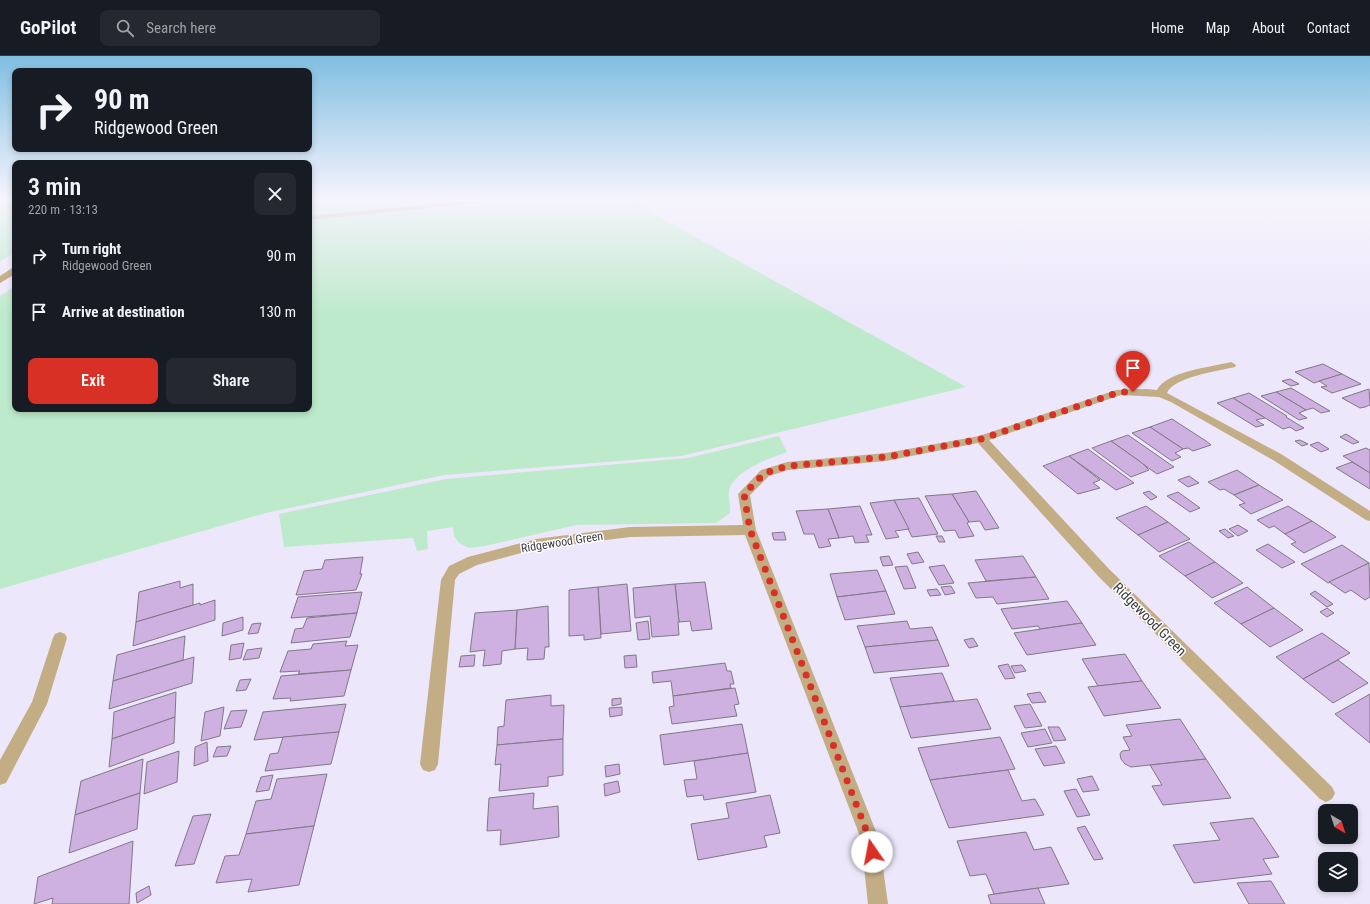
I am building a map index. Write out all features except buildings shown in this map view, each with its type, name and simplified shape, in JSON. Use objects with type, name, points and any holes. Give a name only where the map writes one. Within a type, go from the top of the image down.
[{"type":"street","points":[[0,280],[12,272]]},
{"type":"street","points":[[1161,394],[1166,385],[1172,382],[1191,375],[1231,365]]},
{"type":"street","points":[[878,904],[870,840],[750,530],[744,494],[765,473],[788,466],[886,457],[981,439],[1120,392],[1146,392],[1161,394],[1175,400],[1277,457],[1370,517]]},
{"type":"street","name":"Ridgewood Green","points":[[981,439],[1104,573],[1326,793]]},
{"type":"street","name":"Ridgewood Green","points":[[429,764],[448,580],[454,570],[473,561],[536,544],[630,532],[750,530]]},
{"type":"street","points":[[0,777],[39,704],[60,638]]},
{"type":"green space","points":[[0,238],[12,238],[12,254],[0,262]]},
{"type":"green space","points":[[312,238],[696,238],[966,387],[681,456],[444,475],[266,513],[0,589],[0,296],[12,288],[12,412],[312,412]]},
{"type":"green space","points":[[779,436],[787,452],[753,466],[737,477],[729,491],[730,513],[716,523],[576,525],[485,546],[469,548],[459,543],[454,536],[453,527],[427,531],[428,549],[417,551],[413,538],[284,547],[279,514],[446,479],[688,458]]},
{"type":"route","points":[[872,852],[870,840],[750,530],[744,494],[765,473],[788,466],[886,457],[981,439],[1120,392],[1133,392]]}]
